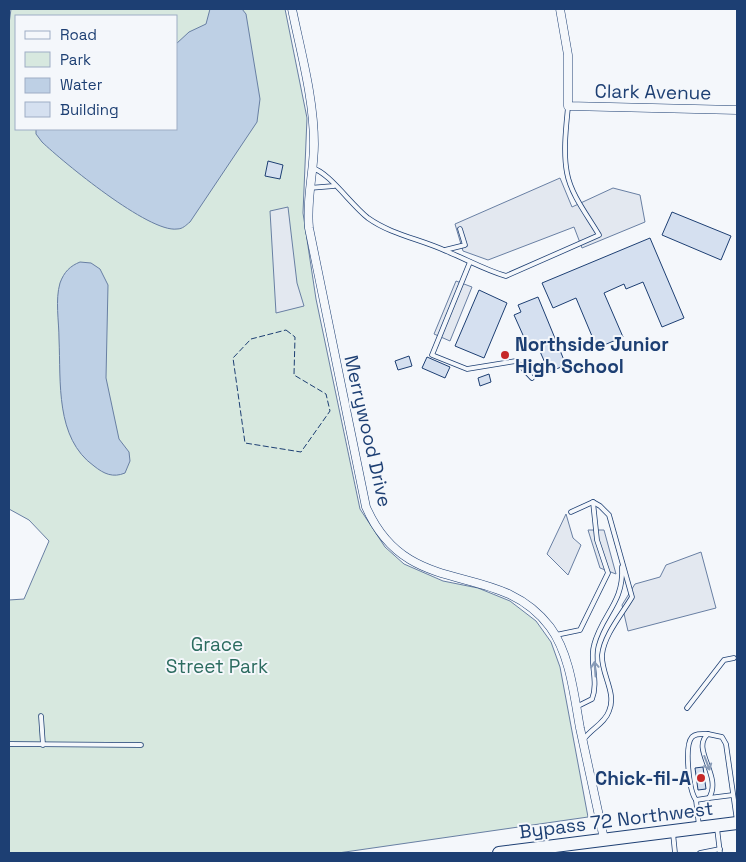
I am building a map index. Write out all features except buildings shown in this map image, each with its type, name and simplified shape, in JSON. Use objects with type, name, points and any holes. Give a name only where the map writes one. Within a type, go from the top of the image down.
[{"type":"highway","name":"Bypass 72 Northwest","points":[[498,853],[737,823]]},
{"type":"street","name":"Merrywood Drive","points":[[292,9],[312,118],[309,228],[360,481],[373,522],[387,541],[406,558],[433,571],[512,594],[534,609],[556,636],[565,658],[604,839]]},
{"type":"street","points":[[563,10],[568,55],[568,106]]},
{"type":"street","name":"Clark Avenue","points":[[568,106],[737,110]]},
{"type":"lane","points":[[312,168],[325,174],[334,186],[368,218],[390,230],[444,250],[490,272],[506,276],[599,235],[573,190],[567,173],[565,147],[568,106]]},
{"type":"lane","points":[[309,188],[334,186]]},
{"type":"lane","points":[[444,250],[465,245],[460,228]]},
{"type":"lane","points":[[470,262],[432,355],[467,369],[516,361],[532,378]]},
{"type":"lane","points":[[556,636],[580,630],[608,573],[597,540],[592,502]]},
{"type":"lane","points":[[571,512],[592,502]]},
{"type":"lane","points":[[583,741],[590,730],[605,720],[610,710],[612,699],[603,667],[604,646],[632,598],[609,515],[600,506],[592,502]]},
{"type":"lane","points":[[576,707],[592,698],[596,688],[593,647],[623,584],[621,557]]},
{"type":"lane","points":[[688,708],[724,660],[734,658]]},
{"type":"lane","points":[[41,716],[44,745]]},
{"type":"lane","points":[[699,828],[696,800],[691,793],[688,747],[691,738],[696,734],[722,737],[726,744],[737,823]]},
{"type":"lane","points":[[708,734],[703,738],[701,744],[711,775],[712,793],[709,798]]},
{"type":"lane","points":[[9,744],[141,745]]},
{"type":"lane","points":[[696,800],[733,795]]},
{"type":"lane","points":[[700,853],[720,851],[716,826]]},
{"type":"lane","points":[[673,831],[675,853]]},
{"type":"green space","name":"Grace Street Park","points":[[11,9],[285,9],[307,118],[303,213],[316,299],[360,509],[385,547],[404,564],[443,581],[478,588],[510,601],[536,621],[551,642],[560,667],[588,817],[338,853],[9,853],[9,600],[24,599],[49,541],[29,520],[9,509],[9,24]]},
{"type":"shaded area","points":[[560,178],[572,207],[613,188],[640,195],[645,222],[582,248],[574,227],[488,260],[463,251],[455,224]]},
{"type":"shaded area","points":[[288,207],[297,283],[304,306],[276,313],[270,211]]},
{"type":"shaded area","points":[[456,281],[472,287],[450,341],[434,334]]},
{"type":"shaded area","points":[[566,514],[573,538],[581,545],[568,575],[547,554]]},
{"type":"shaded area","points":[[588,530],[604,530],[616,574],[600,568]]},
{"type":"shaded area","points":[[701,552],[716,608],[628,631],[622,605],[635,584],[660,577],[666,565]]},
{"type":"water","points":[[210,9],[242,9],[246,14],[260,99],[257,122],[190,222],[179,229],[164,227],[128,209],[68,165],[42,142],[36,134],[36,130],[178,130],[178,42],[189,32],[206,24]]},
{"type":"water","points":[[80,262],[91,263],[100,269],[108,285],[106,378],[119,439],[129,452],[130,461],[125,473],[121,474],[109,474],[94,466],[81,454],[72,440],[66,425],[61,391],[58,296],[63,276],[73,265]]},
{"type":"fence","points":[[286,330],[295,337],[294,375],[326,394],[330,411],[301,452],[245,443],[233,358],[251,339],[286,330]]},
{"type":"place","name":"Northside Junior High School","points":[[505,355]]},
{"type":"place","name":"Chick-fil-A","points":[[701,778]]}]
